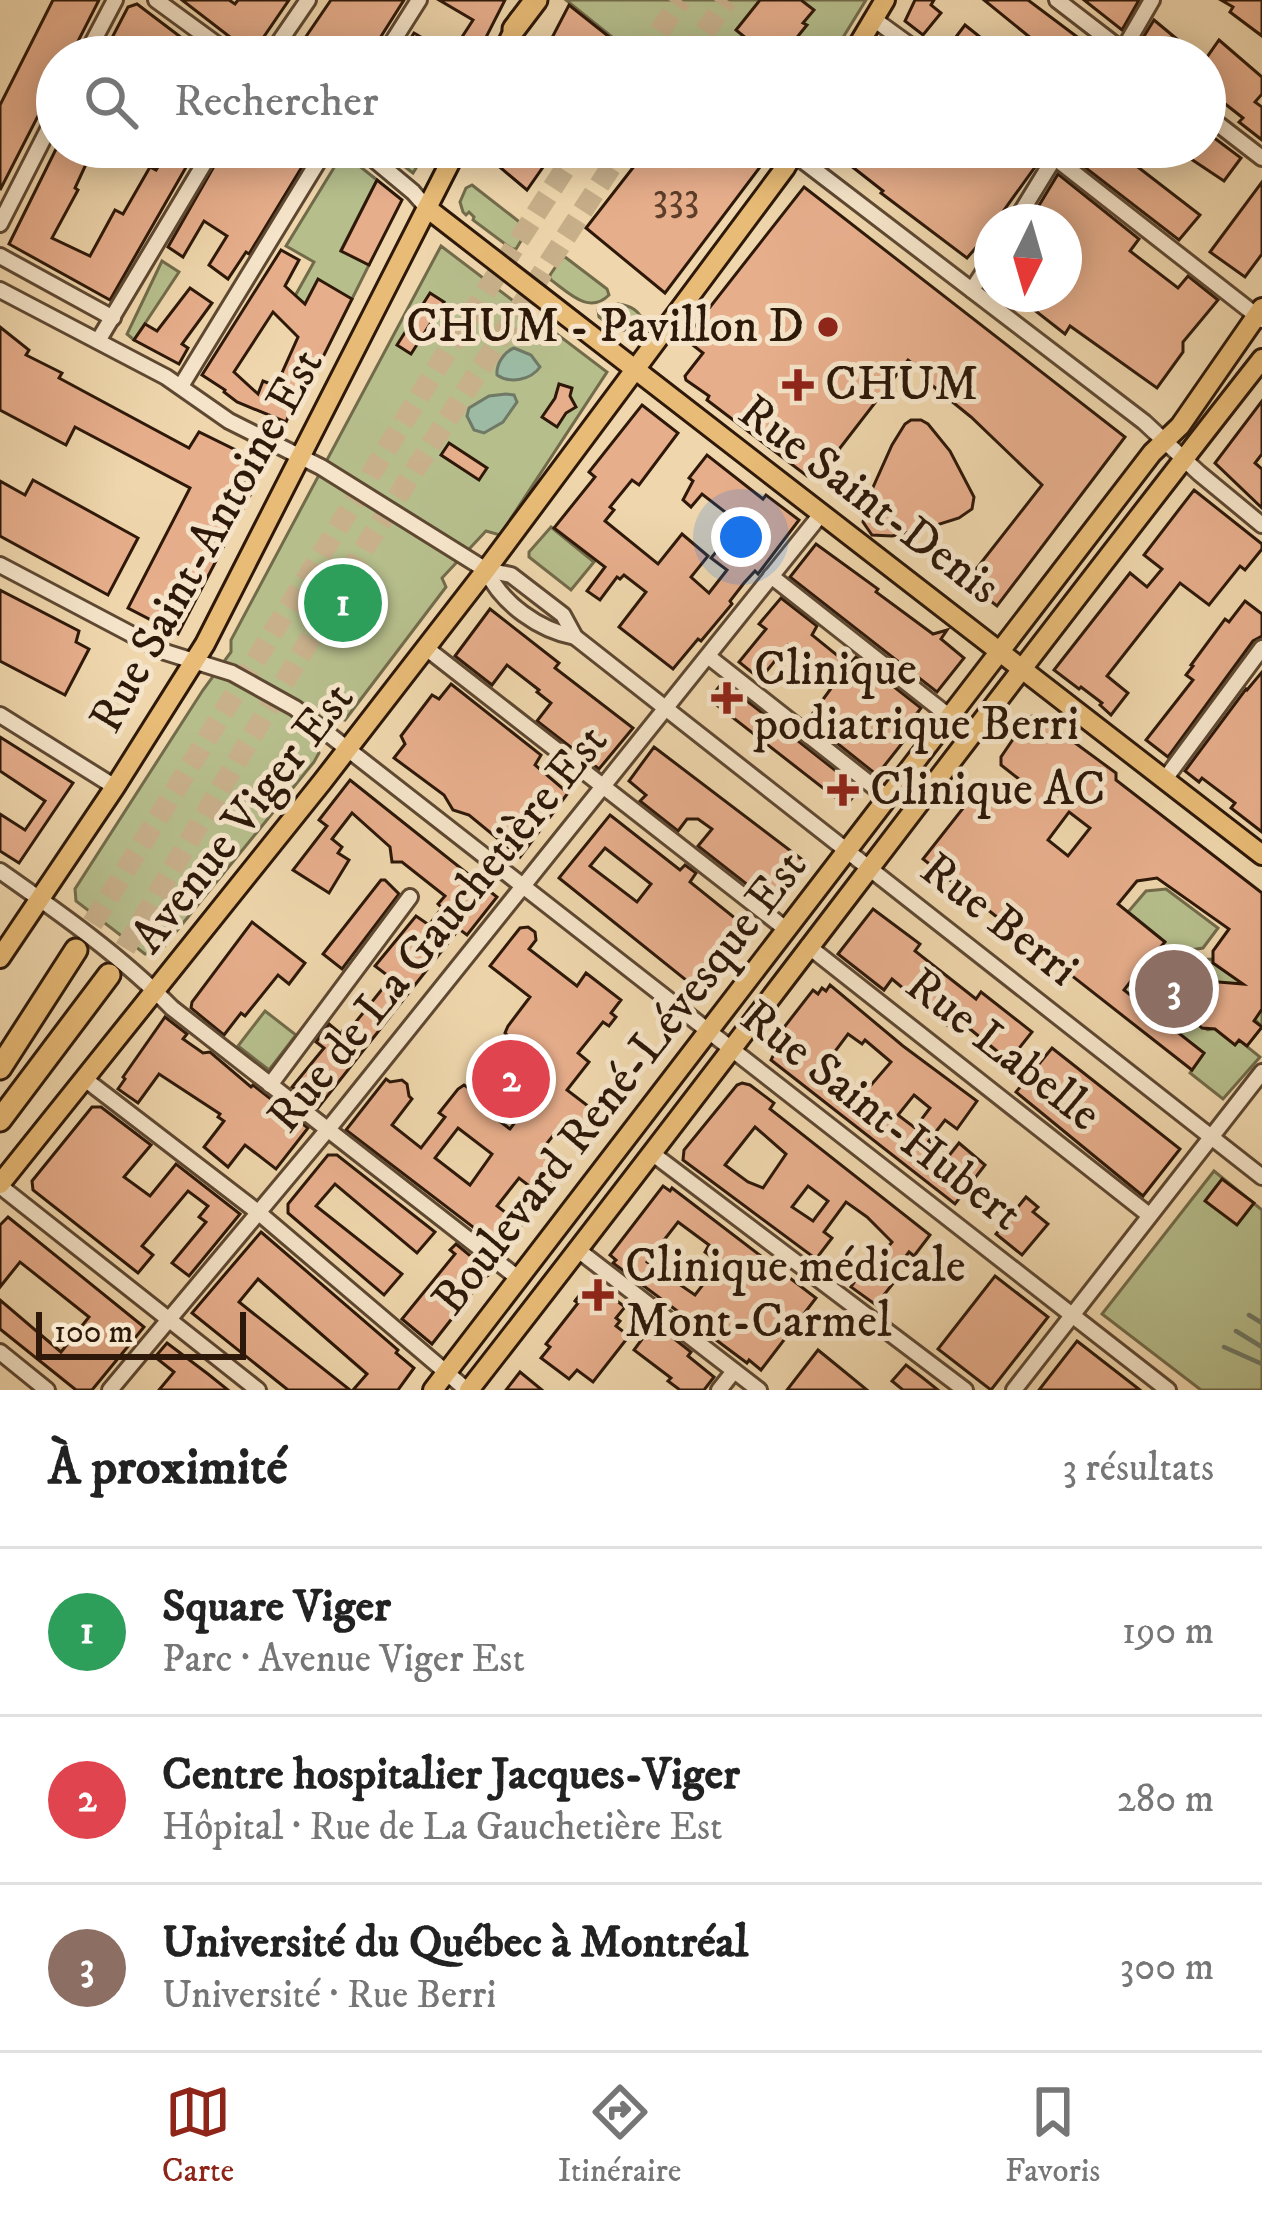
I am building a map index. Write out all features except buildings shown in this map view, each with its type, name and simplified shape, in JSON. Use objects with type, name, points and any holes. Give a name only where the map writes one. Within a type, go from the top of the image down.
[{"type":"highway","points":[[514,29],[533,0]]},
{"type":"highway","points":[[0,1068],[76,950]]},
{"type":"highway","points":[[0,1120],[109,975]]},
{"type":"highway","points":[[0,1047],[56,981]]},
{"type":"main road","points":[[865,36],[884,0]]},
{"type":"main road","points":[[511,36],[514,29]]},
{"type":"main road","name":"Rue Saint-Antoine Est","points":[[0,958],[195,661],[447,168]]},
{"type":"main road","name":"Avenue Viger Est","points":[[0,1185],[486,571],[783,168]]},
{"type":"main road","name":"Rue Saint-Denis","points":[[427,208],[1262,855]]},
{"type":"main road","name":"Boulevard René-Lévesque Est","points":[[433,1390],[1180,426],[1260,315]]},
{"type":"main road","name":"Boulevard René-Lévesque Est","points":[[468,1390],[1262,358]]},
{"type":"street","points":[[97,36],[115,0]]},
{"type":"street","points":[[156,0],[205,36]]},
{"type":"street","points":[[283,36],[308,0]]},
{"type":"street","points":[[396,36],[419,0]]},
{"type":"street","points":[[1057,0],[1101,36]]},
{"type":"street","points":[[1134,36],[1152,0]]},
{"type":"street","points":[[875,20],[897,36]]},
{"type":"street","points":[[1226,130],[1262,158]]},
{"type":"street","points":[[0,224],[36,153]]},
{"type":"street","points":[[98,341],[202,168]]},
{"type":"street","points":[[181,386],[314,168]]},
{"type":"street","points":[[384,168],[427,208]]},
{"type":"street","points":[[819,168],[1165,440],[1262,525]]},
{"type":"street","points":[[1026,204],[1049,168]]},
{"type":"street","points":[[1077,168],[1260,315]]},
{"type":"street","points":[[0,256],[113,318]]},
{"type":"street","name":"Rue Berri","points":[[0,290],[181,386],[229,421],[302,457],[486,571],[498,593],[550,632],[575,637],[668,708],[1262,1177]]},
{"type":"street","name":"Rue de La Gauchetière Est","points":[[110,1390],[328,1129],[822,513]]},
{"type":"street","name":"Rue Saint-Hubert","points":[[0,565],[165,652],[239,676],[274,695],[1168,1390]]},
{"type":"street","points":[[771,576],[950,717]]},
{"type":"street","points":[[426,648],[787,930]]},
{"type":"street","points":[[1165,779],[1262,648]]},
{"type":"street","points":[[709,657],[888,798]]},
{"type":"street","points":[[0,715],[115,787]]},
{"type":"street","points":[[0,872],[140,975],[172,1008],[518,1278]]},
{"type":"street","points":[[271,1085],[410,898]]},
{"type":"street","name":"Rue Labelle","points":[[808,946],[1149,1215]]},
{"type":"street","points":[[1014,1390],[1262,1072]]},
{"type":"street","points":[[86,1080],[259,1213],[468,1390]]},
{"type":"street","points":[[653,1154],[964,1390]]},
{"type":"street","points":[[0,1185],[258,1390]]},
{"type":"street","points":[[578,1250],[759,1390]]},
{"type":"street","points":[[0,1352],[47,1390]]},
{"type":"street","points":[[719,1390],[734,1372]]},
{"type":"shaded area","points":[[566,0],[866,0],[844,36],[611,36]]},
{"type":"shaded area","points":[[334,168],[362,168],[377,180],[341,250],[369,265],[352,299],[335,291],[305,305],[295,296],[314,262],[286,246]]},
{"type":"shaded area","points":[[472,185],[526,227],[516,249],[463,212],[460,202]]},
{"type":"shaded area","points":[[441,246],[607,372],[500,535],[486,531],[442,578],[446,587],[345,720],[339,719],[316,747],[319,753],[314,762],[158,954],[145,954],[76,901],[75,889],[231,652],[231,640]]},
{"type":"shaded area","points":[[565,257],[609,295],[587,302],[551,280]]},
{"type":"shaded area","points":[[162,261],[179,272],[134,340],[127,334]]},
{"type":"shaded area","points":[[618,304],[638,312],[643,324],[639,329],[617,331],[599,317],[598,310]]},
{"type":"shaded area","points":[[514,348],[531,355],[540,367],[526,378],[502,378],[497,375],[501,359]]},
{"type":"shaded area","points":[[514,395],[517,402],[503,422],[484,433],[474,430],[467,416],[469,408],[489,396]]},
{"type":"shaded area","points":[[551,527],[594,562],[571,590],[529,557]]},
{"type":"shaded area","points":[[1166,889],[1218,928],[1203,948],[1164,954],[1158,950],[1164,941],[1128,912],[1146,891]]},
{"type":"shaded area","points":[[1213,959],[1262,997],[1262,1027],[1215,981],[1195,979],[1184,995],[1202,1027],[1214,1028],[1235,1045],[1239,1040],[1260,1057],[1223,1099],[1190,1073],[1204,1053],[1165,1023],[1158,978],[1166,961]]},
{"type":"shaded area","points":[[265,1011],[296,1035],[269,1070],[238,1046]]},
{"type":"shaded area","points":[[1214,1171],[1262,1210],[1262,1390],[1201,1390],[1102,1314]]},
{"type":"waterway","points":[[1249,1315],[1262,1323]]},
{"type":"waterway","points":[[1236,1331],[1262,1347]]},
{"type":"waterway","points":[[1224,1347],[1262,1364]]},
{"type":"tunnel","points":[[656,36],[681,0]]},
{"type":"tunnel","points":[[702,36],[727,0]]},
{"type":"tunnel","points":[[76,950],[565,168]]},
{"type":"tunnel","points":[[109,975],[368,542],[610,168]]},
{"type":"place","name":"CHUM - Pavillon D","points":[[828,327]]},
{"type":"place","name":"CHUM","points":[[798,385]]},
{"type":"place","name":"Square Viger","points":[[343,603]]},
{"type":"place","name":"Clinique podiatrique Berri","points":[[727,698]]},
{"type":"place","name":"Clinique AC","points":[[843,790]]},
{"type":"place","name":"Université du Québec à Montréal","points":[[1174,989]]},
{"type":"place","name":"Centre hospitalier Jacques-Viger","points":[[511,1079]]},
{"type":"place","name":"Clinique médicale Mont-Carmel","points":[[598,1295]]}]
